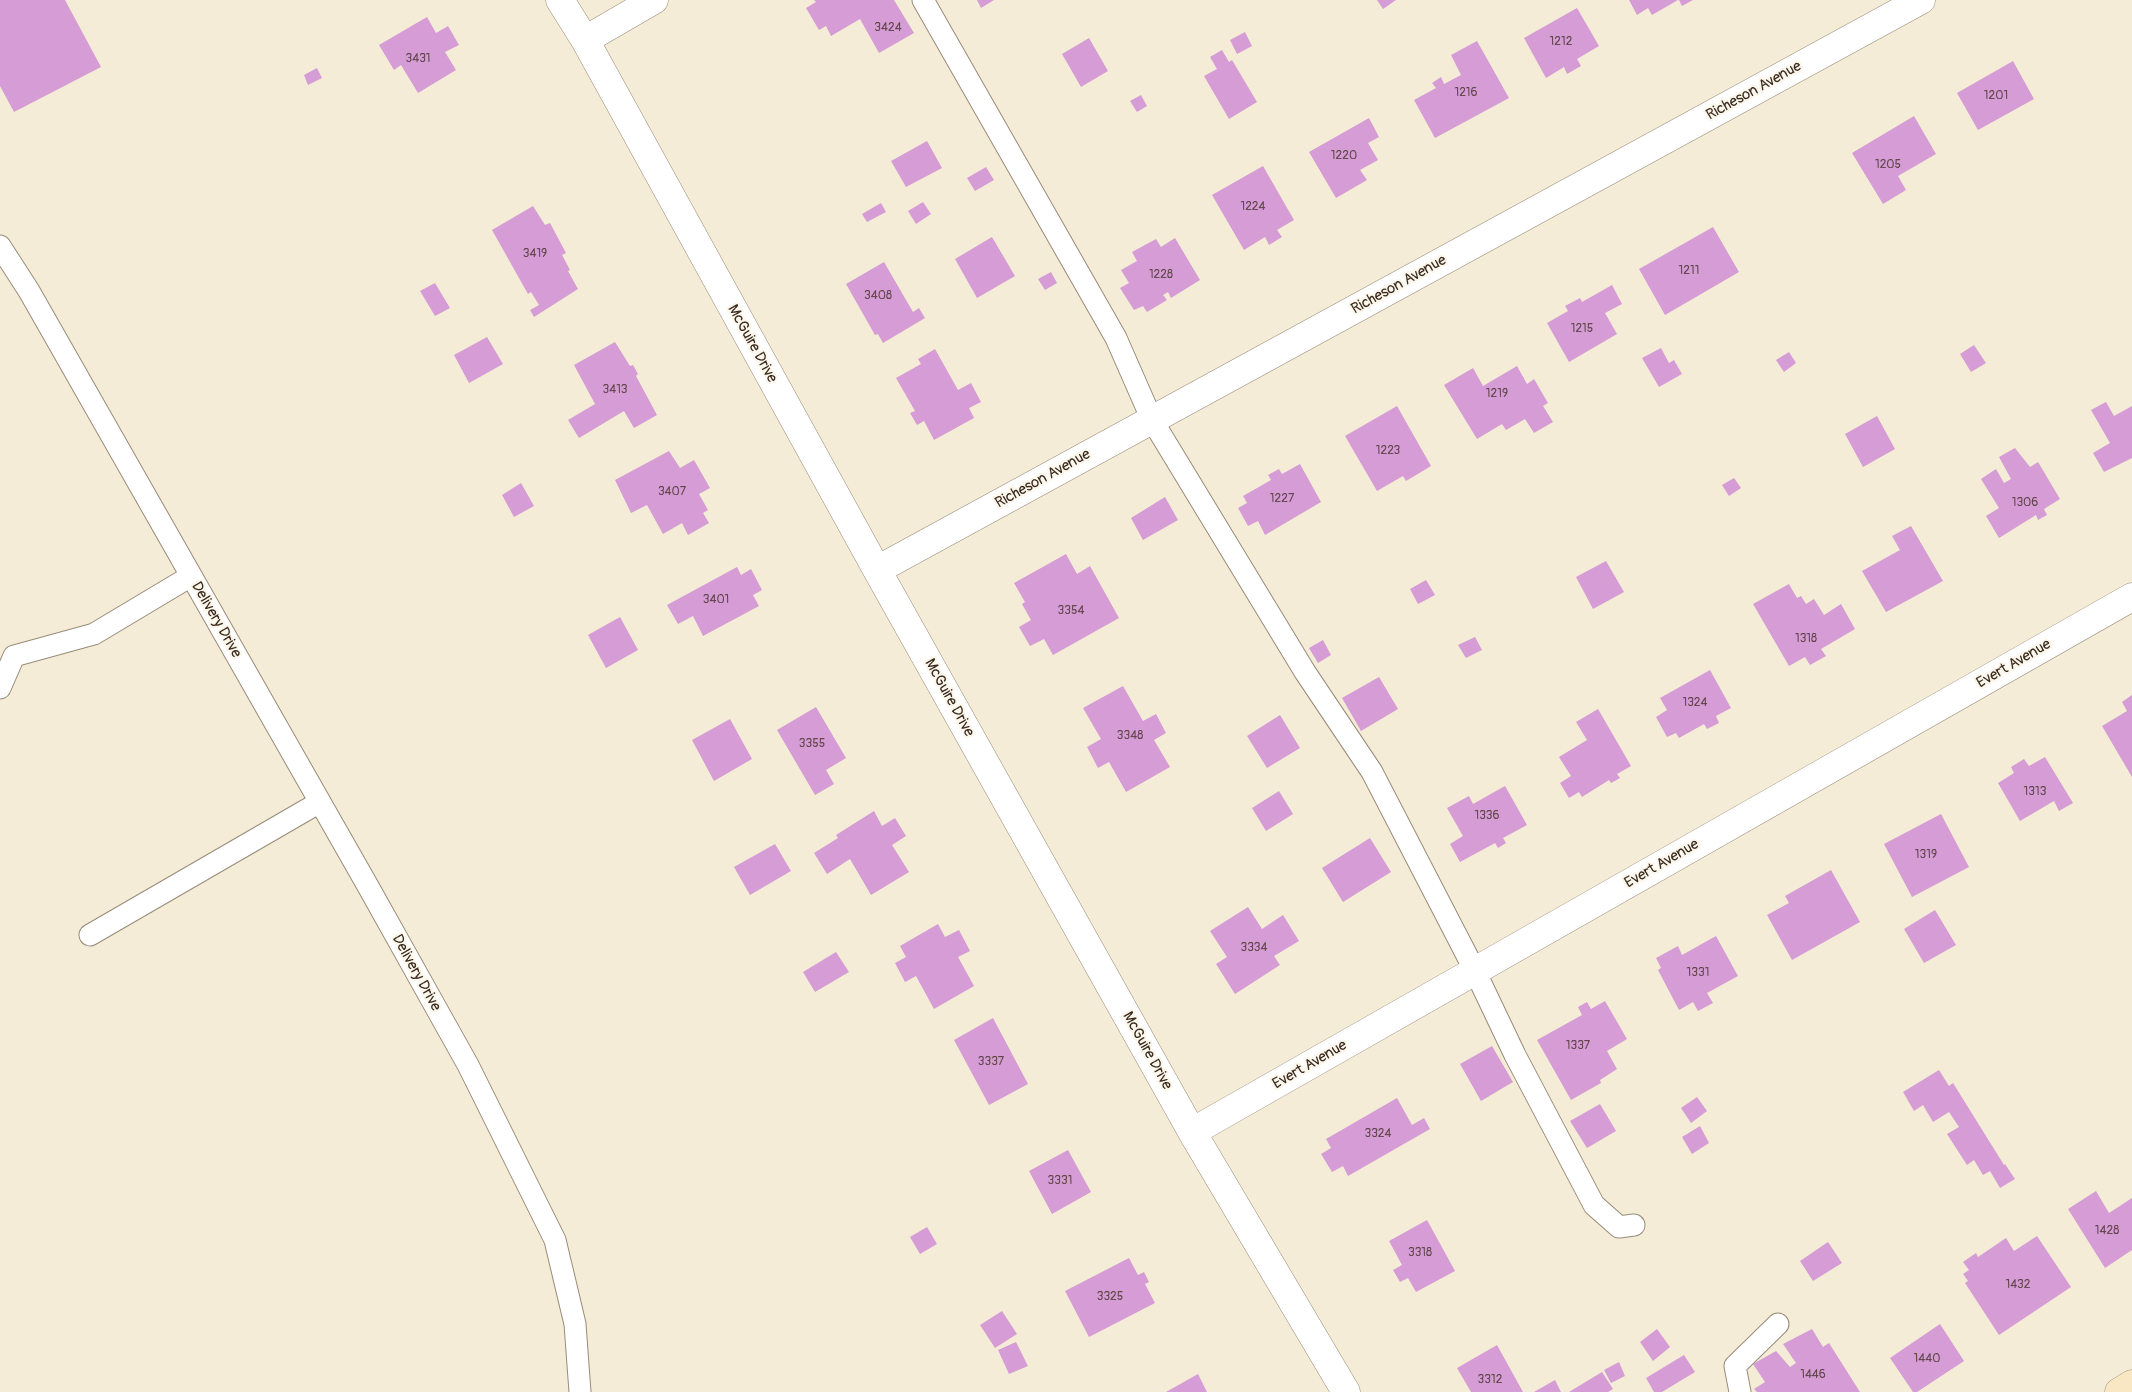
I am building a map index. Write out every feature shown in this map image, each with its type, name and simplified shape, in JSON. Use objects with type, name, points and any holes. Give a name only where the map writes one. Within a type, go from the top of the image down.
[{"type":"main road","points":[[2119,1392],[2132,1384]]},
{"type":"street","name":"McGuire Drive","points":[[560,0],[585,40],[877,570],[1192,1132],[1346,1392]]},
{"type":"street","points":[[585,40],[654,0]]},
{"type":"street","name":"Richeson Avenue","points":[[877,570],[1921,0]]},
{"type":"street","name":"Evert Avenue","points":[[1192,1132],[2132,597]]},
{"type":"lane","points":[[923,0],[1116,338],[1152,420],[1305,672],[1372,772],[1475,971],[1515,1055],[1594,1205],[1619,1227],[1634,1225]]},
{"type":"lane","name":"Delivery Drive","points":[[0,246],[29,291],[468,1065],[555,1240],[575,1324],[580,1392]]},
{"type":"lane","points":[[0,688],[14,656],[94,634],[191,576]]},
{"type":"lane","points":[[90,936],[320,802]]},
{"type":"lane","points":[[1740,1392],[1734,1366],[1778,1324]]},
{"type":"building","points":[[0,0],[65,0],[101,67],[14,112],[0,86]]},
{"type":"building","points":[[814,0],[894,0],[914,33],[879,53],[860,19],[831,36],[826,26],[819,30],[806,8],[816,2]]},
{"type":"building","points":[[977,0],[994,0],[981,8]]},
{"type":"building","points":[[1377,0],[1396,0],[1383,9]]},
{"type":"building","points":[[1629,0],[1678,0],[1652,15],[1648,8],[1637,15]]},
{"type":"building","points":[[1679,0],[1693,0],[1682,6]]},
{"type":"building","points":[[1577,8],[1599,46],[1577,59],[1581,66],[1567,74],[1564,67],[1546,78],[1524,38]]},
{"type":"building","points":[[427,17],[436,33],[448,26],[459,45],[445,52],[456,70],[418,93],[401,65],[394,70],[379,45]]},
{"type":"building","points":[[1245,32],[1252,46],[1237,54],[1230,40]]},
{"type":"building","points":[[1089,38],[1108,71],[1081,87],[1062,54]]},
{"type":"building","points":[[1477,41],[1509,98],[1435,138],[1414,100],[1436,88],[1432,83],[1441,77],[1444,84],[1461,75],[1451,55]]},
{"type":"building","points":[[1222,50],[1229,62],[1232,60],[1257,102],[1229,119],[1204,76],[1217,69],[1210,57]]},
{"type":"building","points":[[2013,61],[2034,99],[1978,130],[1957,93]]},
{"type":"building","points":[[317,68],[322,78],[308,85],[304,75]]},
{"type":"building","points":[[1141,95],[1147,106],[1137,112],[1130,101]]},
{"type":"building","points":[[1914,116],[1936,154],[1898,176],[1906,190],[1883,204],[1852,153]]},
{"type":"building","points":[[1369,118],[1379,137],[1368,143],[1378,160],[1360,170],[1367,180],[1336,198],[1309,152]]},
{"type":"building","points":[[927,141],[942,168],[906,187],[891,161]]},
{"type":"building","points":[[1263,166],[1294,220],[1277,230],[1282,237],[1269,245],[1265,237],[1244,250],[1212,195]]},
{"type":"building","points":[[986,167],[994,180],[975,191],[967,178]]},
{"type":"building","points":[[923,202],[931,214],[916,224],[908,211]]},
{"type":"building","points":[[881,203],[886,212],[867,222],[862,214]]},
{"type":"building","points":[[533,206],[545,225],[550,223],[566,253],[562,255],[578,289],[534,317],[530,310],[539,305],[531,292],[528,294],[492,230]]},
{"type":"building","points":[[1713,227],[1739,272],[1665,315],[1639,269]]},
{"type":"building","points":[[992,237],[1015,276],[977,298],[955,259]]},
{"type":"building","points":[[1175,238],[1200,280],[1171,298],[1168,292],[1163,295],[1167,300],[1147,312],[1143,306],[1134,310],[1120,288],[1129,283],[1121,270],[1137,261],[1132,252],[1156,239],[1161,247]]},
{"type":"building","points":[[884,262],[913,312],[919,308],[925,318],[883,343],[878,334],[875,335],[846,284]]},
{"type":"building","points":[[1051,272],[1057,283],[1045,290],[1038,279]]},
{"type":"building","points":[[435,283],[450,308],[435,316],[420,291]]},
{"type":"building","points":[[1612,285],[1622,304],[1605,313],[1617,334],[1569,362],[1547,323],[1568,311],[1565,306],[1580,298],[1582,302]]},
{"type":"building","points":[[487,337],[503,364],[469,383],[454,355]]},
{"type":"building","points":[[615,342],[630,366],[633,365],[638,374],[636,376],[657,415],[634,428],[624,411],[579,438],[568,420],[595,404],[574,365]]},
{"type":"building","points":[[1974,345],[1986,363],[1971,372],[1960,354]]},
{"type":"building","points":[[1661,348],[1669,363],[1674,360],[1682,374],[1659,387],[1642,358]]},
{"type":"building","points":[[935,349],[958,390],[971,383],[981,402],[969,408],[974,418],[934,440],[924,421],[917,425],[910,413],[915,411],[896,378],[921,364],[918,359]]},
{"type":"building","points":[[1789,352],[1796,363],[1784,372],[1776,360]]},
{"type":"building","points":[[1517,366],[1527,384],[1534,379],[1548,403],[1543,406],[1553,422],[1534,433],[1525,419],[1506,430],[1502,424],[1477,439],[1444,385],[1473,368],[1483,386]]},
{"type":"building","points":[[2106,402],[2114,416],[2132,406],[2132,458],[2104,472],[2093,453],[2110,443],[2091,410]]},
{"type":"building","points":[[1397,406],[1431,466],[1406,481],[1403,476],[1377,491],[1345,436]]},
{"type":"building","points":[[1877,416],[1895,449],[1863,467],[1845,434]]},
{"type":"building","points":[[2015,448],[2030,467],[2038,462],[2060,499],[2044,509],[2047,515],[2038,520],[2036,515],[1999,538],[1986,516],[1999,508],[1981,479],[1996,469],[2004,483],[2011,479],[1999,457]]},
{"type":"building","points":[[669,451],[680,468],[694,460],[710,488],[699,494],[708,510],[703,513],[709,523],[688,535],[682,523],[663,534],[647,505],[631,513],[615,480]]},
{"type":"building","points":[[1300,464],[1321,502],[1265,535],[1258,521],[1248,526],[1238,508],[1247,503],[1243,496],[1271,480],[1268,475],[1279,469],[1282,474]]},
{"type":"building","points":[[1734,478],[1741,488],[1729,496],[1722,485]]},
{"type":"building","points":[[521,483],[534,506],[514,517],[502,495]]},
{"type":"building","points":[[1165,497],[1178,520],[1143,540],[1131,518]]},
{"type":"building","points":[[1911,526],[1943,581],[1886,612],[1862,571],[1900,550],[1892,536]]},
{"type":"building","points":[[1066,554],[1077,574],[1090,566],[1119,618],[1053,655],[1044,639],[1030,646],[1019,627],[1031,620],[1022,604],[1025,602],[1014,583]]},
{"type":"building","points":[[1606,561],[1624,592],[1593,609],[1576,577]]},
{"type":"building","points":[[737,567],[741,575],[751,569],[762,590],[753,595],[759,606],[703,636],[693,616],[678,624],[667,605]]},
{"type":"building","points":[[1426,580],[1435,595],[1418,604],[1410,589]]},
{"type":"building","points":[[1789,584],[1797,598],[1801,596],[1806,604],[1814,599],[1824,615],[1841,604],[1855,629],[1821,649],[1826,656],[1810,665],[1805,657],[1789,666],[1753,604]]},
{"type":"building","points":[[620,617],[638,650],[606,668],[588,635]]},
{"type":"building","points":[[1475,637],[1482,650],[1466,658],[1458,645]]},
{"type":"building","points":[[1323,640],[1331,655],[1318,663],[1309,648]]},
{"type":"building","points":[[1710,670],[1731,708],[1716,716],[1719,723],[1707,729],[1704,724],[1679,738],[1676,733],[1667,737],[1656,717],[1667,710],[1660,698]]},
{"type":"building","points":[[1379,677],[1398,709],[1361,731],[1342,698]]},
{"type":"building","points":[[1123,686],[1143,721],[1156,714],[1166,733],[1154,740],[1170,767],[1126,792],[1109,762],[1098,768],[1087,747],[1101,739],[1083,708]]},
{"type":"building","points":[[2132,695],[2132,777],[2102,726],[2127,711],[2122,702]]},
{"type":"building","points":[[816,707],[846,758],[826,770],[834,784],[815,795],[777,730]]},
{"type":"building","points":[[1598,709],[1631,766],[1617,774],[1620,778],[1611,783],[1609,780],[1582,797],[1579,792],[1569,798],[1560,783],[1571,776],[1559,757],[1587,740],[1576,722]]},
{"type":"building","points":[[1280,715],[1300,748],[1267,768],[1247,736]]},
{"type":"building","points":[[730,719],[752,759],[714,781],[692,740]]},
{"type":"building","points":[[2045,757],[2073,803],[2059,811],[2054,801],[2020,821],[1998,783],[2014,773],[2011,767],[2024,759],[2029,766]]},
{"type":"building","points":[[1505,786],[1527,825],[1503,838],[1506,843],[1498,848],[1495,843],[1460,862],[1450,844],[1463,836],[1447,808],[1469,796],[1473,804]]},
{"type":"building","points":[[1279,791],[1293,814],[1266,831],[1252,808]]},
{"type":"building","points":[[874,811],[882,826],[895,818],[906,836],[892,845],[909,872],[871,895],[850,859],[827,874],[814,853],[838,838],[836,835]]},
{"type":"building","points":[[1941,814],[1969,867],[1912,897],[1884,844]]},
{"type":"building","points":[[1370,838],[1391,872],[1343,902],[1322,868]]},
{"type":"building","points":[[775,844],[791,871],[750,895],[734,867]]},
{"type":"building","points":[[1831,870],[1860,922],[1792,960],[1767,915],[1789,903],[1785,896]]},
{"type":"building","points":[[1248,907],[1262,929],[1283,915],[1299,941],[1274,956],[1280,965],[1235,994],[1216,964],[1227,957],[1210,931]]},
{"type":"building","points":[[1935,910],[1956,945],[1924,963],[1904,929]]},
{"type":"building","points":[[938,924],[945,937],[959,930],[970,951],[958,957],[974,986],[934,1009],[916,976],[905,982],[895,963],[906,957],[900,946]]},
{"type":"building","points":[[1716,936],[1738,976],[1707,993],[1713,1003],[1698,1011],[1693,1002],[1679,1010],[1658,970],[1661,968],[1656,958],[1678,946],[1682,955]]},
{"type":"building","points":[[836,952],[849,972],[815,992],[803,972]]},
{"type":"building","points":[[1605,1001],[1627,1039],[1607,1051],[1617,1069],[1600,1080],[1601,1083],[1571,1100],[1537,1040],[1582,1015],[1578,1007],[1587,1002],[1591,1009]]},
{"type":"building","points":[[993,1018],[1028,1084],[989,1105],[954,1040]]},
{"type":"building","points":[[1492,1046],[1513,1082],[1481,1101],[1460,1064]]},
{"type":"building","points":[[1939,1070],[1949,1086],[1953,1083],[2004,1165],[2015,1179],[2000,1188],[1990,1171],[1983,1175],[1974,1160],[1967,1165],[1947,1134],[1959,1127],[1949,1112],[1933,1122],[1923,1105],[1914,1111],[1903,1092]]},
{"type":"building","points":[[1697,1097],[1707,1111],[1691,1123],[1681,1108]]},
{"type":"building","points":[[1397,1098],[1412,1125],[1424,1118],[1430,1129],[1348,1176],[1343,1166],[1332,1172],[1321,1154],[1331,1148],[1326,1139]]},
{"type":"building","points":[[1600,1104],[1616,1131],[1587,1148],[1570,1121]]},
{"type":"building","points":[[1700,1126],[1709,1143],[1692,1154],[1682,1137]]},
{"type":"building","points":[[1068,1150],[1091,1192],[1052,1214],[1029,1171]]},
{"type":"building","points":[[2096,1191],[2109,1213],[2132,1198],[2132,1250],[2105,1268],[2068,1209]]},
{"type":"building","points":[[1427,1220],[1455,1271],[1416,1292],[1408,1278],[1400,1282],[1393,1270],[1402,1265],[1389,1241]]},
{"type":"building","points":[[927,1227],[937,1244],[920,1254],[910,1237]]},
{"type":"building","points":[[2037,1236],[2071,1287],[1999,1335],[1965,1283],[1968,1281],[1963,1274],[1969,1270],[1963,1262],[1976,1253],[1978,1257],[2006,1238],[2014,1251]]},
{"type":"building","points":[[1828,1242],[1842,1263],[1813,1281],[1800,1261]]},
{"type":"building","points":[[1129,1258],[1138,1275],[1144,1272],[1149,1282],[1145,1284],[1155,1303],[1089,1337],[1065,1291]]},
{"type":"building","points":[[1002,1311],[1017,1334],[995,1348],[980,1325]]},
{"type":"building","points":[[1940,1324],[1964,1361],[1917,1392],[1913,1392],[1890,1358]]},
{"type":"building","points":[[1657,1329],[1670,1347],[1653,1361],[1640,1342]]},
{"type":"building","points":[[1812,1329],[1823,1347],[1829,1343],[1860,1392],[1757,1392],[1754,1389],[1765,1382],[1753,1364],[1776,1351],[1790,1367],[1796,1363],[1783,1344]]},
{"type":"building","points":[[1016,1342],[1028,1366],[1009,1374],[998,1350]]},
{"type":"building","points":[[1497,1345],[1523,1392],[1471,1392],[1457,1368]]},
{"type":"building","points":[[1684,1355],[1695,1372],[1662,1392],[1654,1392],[1646,1378]]},
{"type":"building","points":[[1619,1362],[1625,1376],[1611,1383],[1604,1370]]},
{"type":"building","points":[[1602,1372],[1613,1389],[1608,1392],[1569,1392]]},
{"type":"building","points":[[1198,1374],[1207,1392],[1166,1392]]},
{"type":"building","points":[[1555,1380],[1561,1392],[1534,1392]]}]
